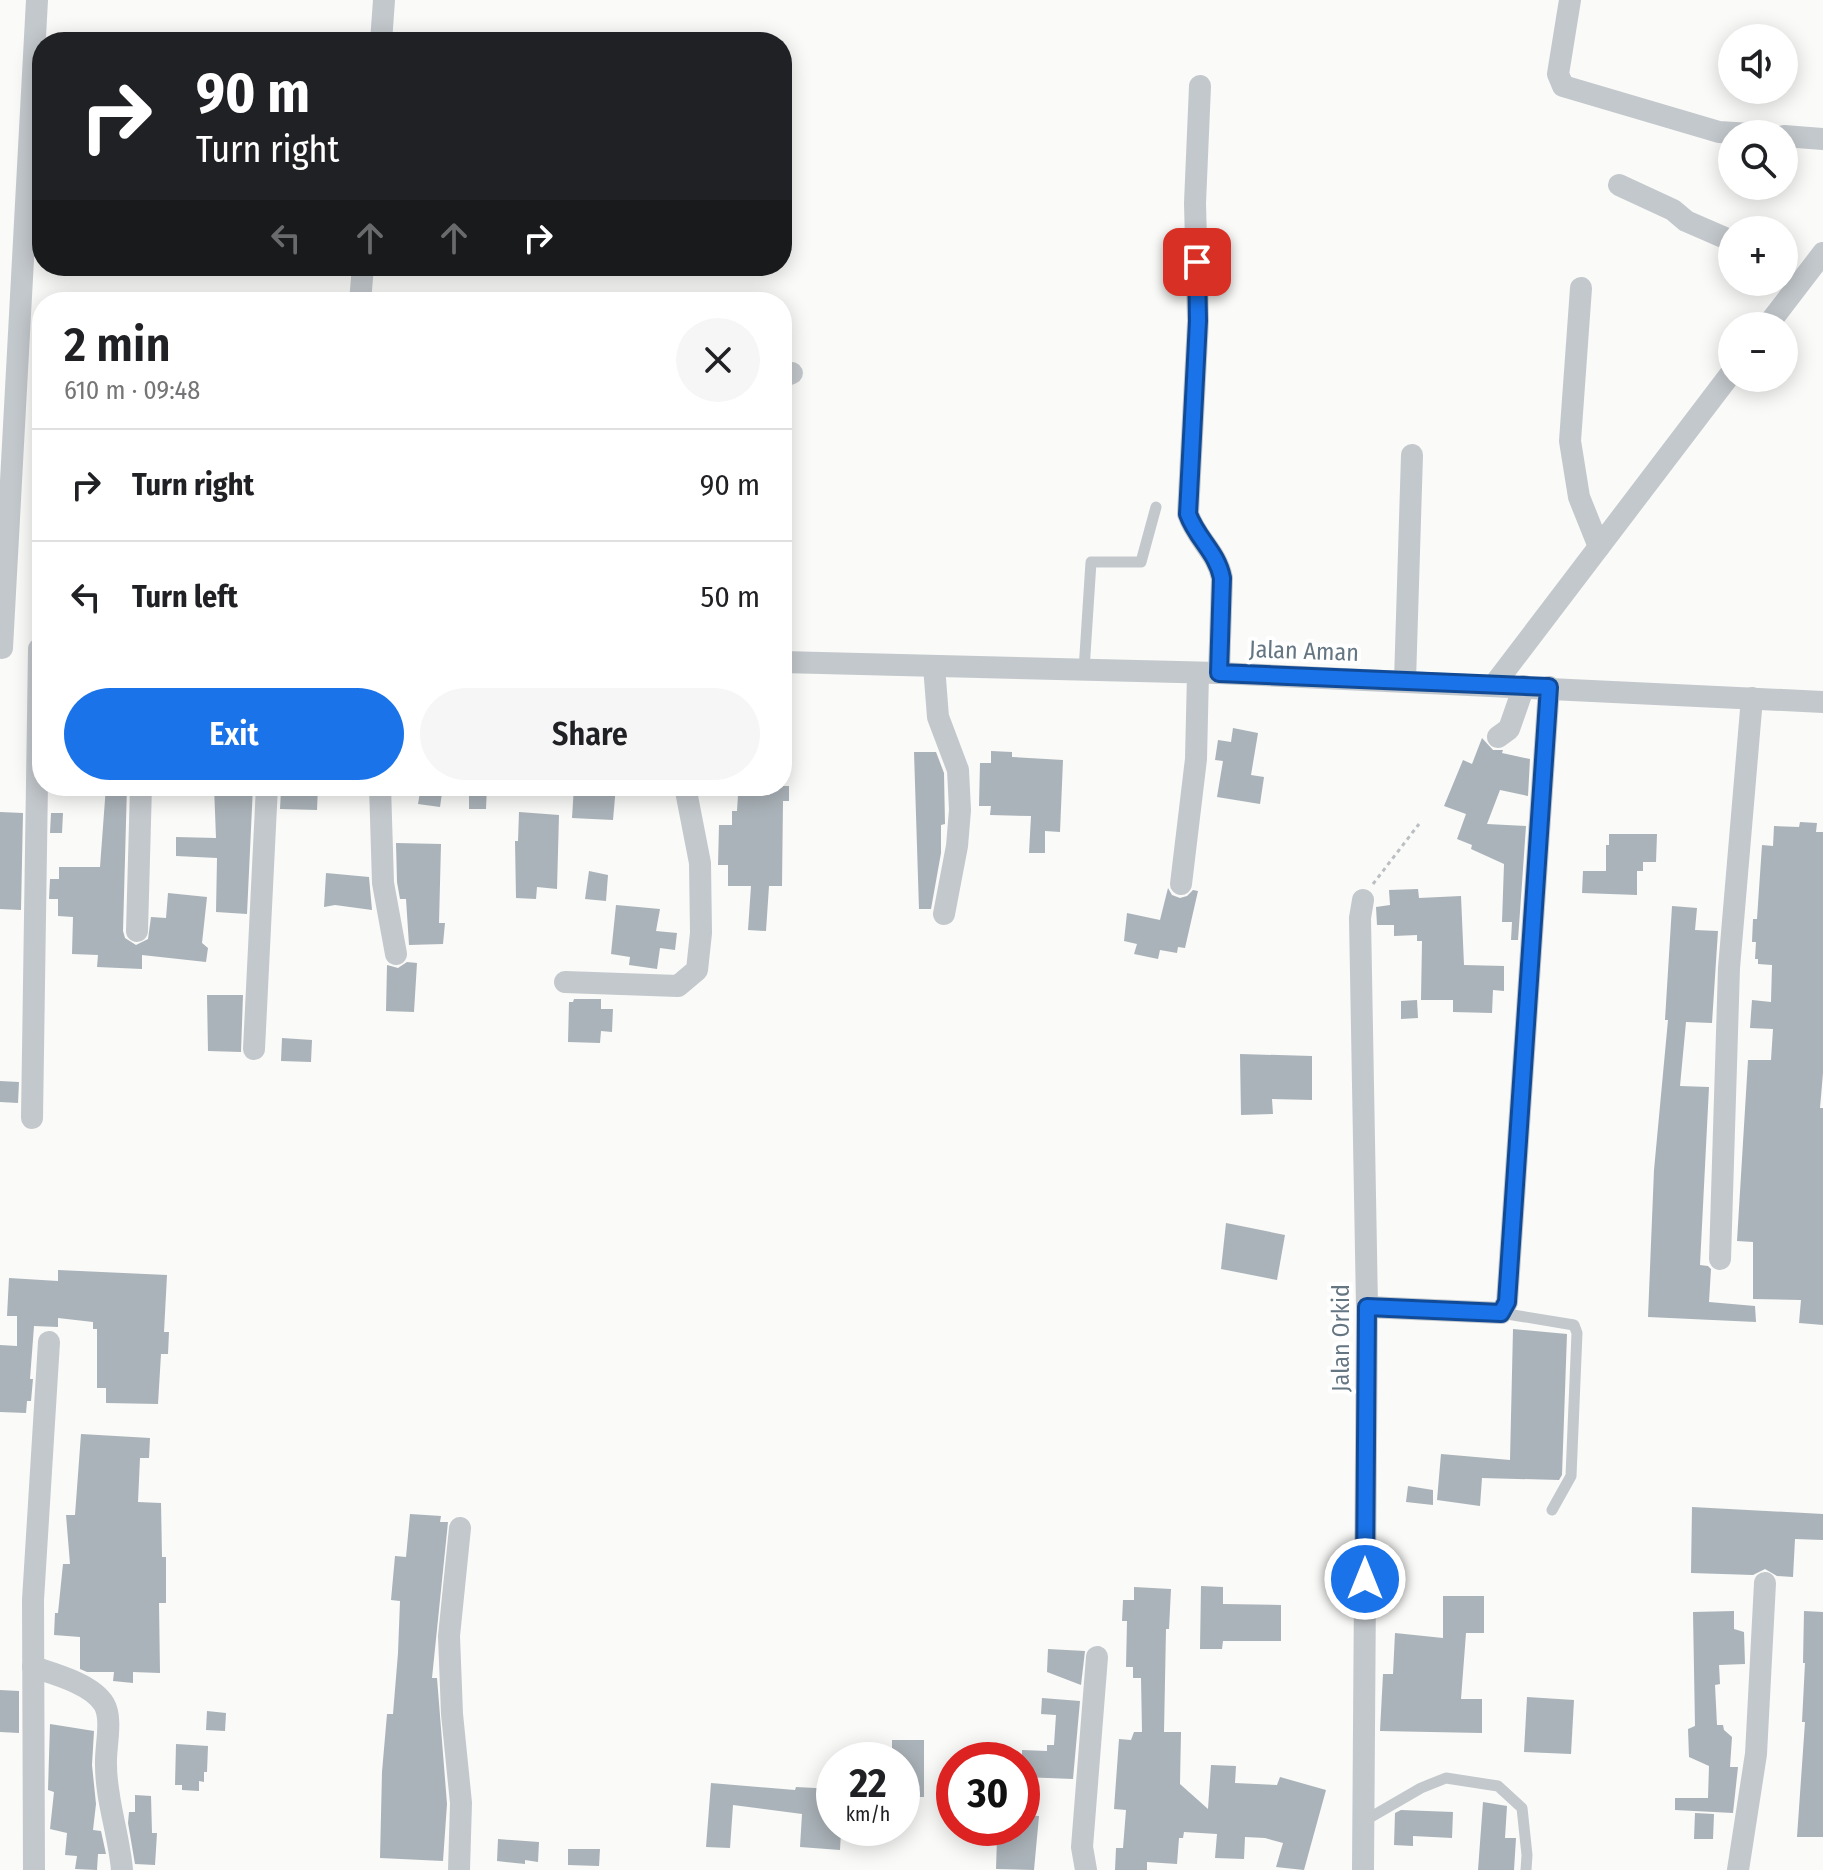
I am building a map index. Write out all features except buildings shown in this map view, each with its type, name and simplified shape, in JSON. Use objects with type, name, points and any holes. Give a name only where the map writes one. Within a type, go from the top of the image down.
[{"type":"street","points":[[35,32],[37,0]]},
{"type":"street","points":[[382,32],[384,0]]},
{"type":"street","points":[[1570,0],[1558,74],[1563,86],[1718,132]]},
{"type":"street","points":[[1181,884],[1222,578],[1219,562],[1194,531],[1188,514],[1198,321],[1195,203],[1200,86]]},
{"type":"street","points":[[32,90],[1,648],[32,658]]},
{"type":"street","points":[[1798,137],[1823,139]]},
{"type":"street","points":[[1619,185],[1718,235]]},
{"type":"street","points":[[1798,277],[1823,253]]},
{"type":"street","points":[[1581,288],[1570,441],[1579,497],[1599,547]]},
{"type":"street","points":[[1494,685],[1718,390]]},
{"type":"street","points":[[1405,681],[1412,455]]},
{"type":"street","name":"Jalan Aman","points":[[792,662],[1209,673],[1549,687],[1751,714],[1823,702]]},
{"type":"street","points":[[934,666],[938,717],[958,770],[960,810],[957,846],[944,914]]},
{"type":"street","points":[[1498,737],[1509,729],[1524,686]]},
{"type":"street","points":[[1367,1307],[1501,1313],[1507,1302],[1549,687]]},
{"type":"street","points":[[1823,689],[1823,702]]},
{"type":"street","points":[[1720,1259],[1729,968],[1751,714]]},
{"type":"street","points":[[32,1118],[38,796]]},
{"type":"street","points":[[137,931],[141,796]]},
{"type":"street","points":[[254,1049],[267,796]]},
{"type":"street","points":[[380,796],[383,883],[396,954]]},
{"type":"street","points":[[565,982],[678,986],[697,970],[701,933],[700,863],[687,796]]},
{"type":"street","name":"Jalan Orkid","points":[[1363,900],[1360,918],[1367,1307],[1363,1870]]},
{"type":"street","points":[[34,1870],[33,1600],[49,1342]]},
{"type":"street","points":[[459,1870],[461,1803],[452,1714],[449,1636],[460,1528]]},
{"type":"street","points":[[1738,1870],[1756,1754],[1765,1583]]},
{"type":"street","points":[[1086,1870],[1082,1847],[1097,1657]]},
{"type":"street","points":[[33,1667],[77,1682],[103,1702],[108,1715],[106,1781],[120,1842],[122,1870]]},
{"type":"lane","points":[[1084,670],[1091,562],[1141,562],[1156,507]]},
{"type":"lane","points":[[1501,1313],[1574,1325],[1577,1333],[1571,1476],[1552,1510]]},
{"type":"lane","points":[[1364,1821],[1421,1788],[1446,1778],[1498,1786],[1522,1808],[1526,1870]]},
{"type":"path","points":[[1363,900],[1419,824]]},
{"type":"route","points":[[1197,262],[1198,321],[1188,514],[1194,531],[1219,562],[1222,578],[1219,673],[1549,687],[1507,1302],[1501,1313],[1367,1307],[1365,1579]]}]
